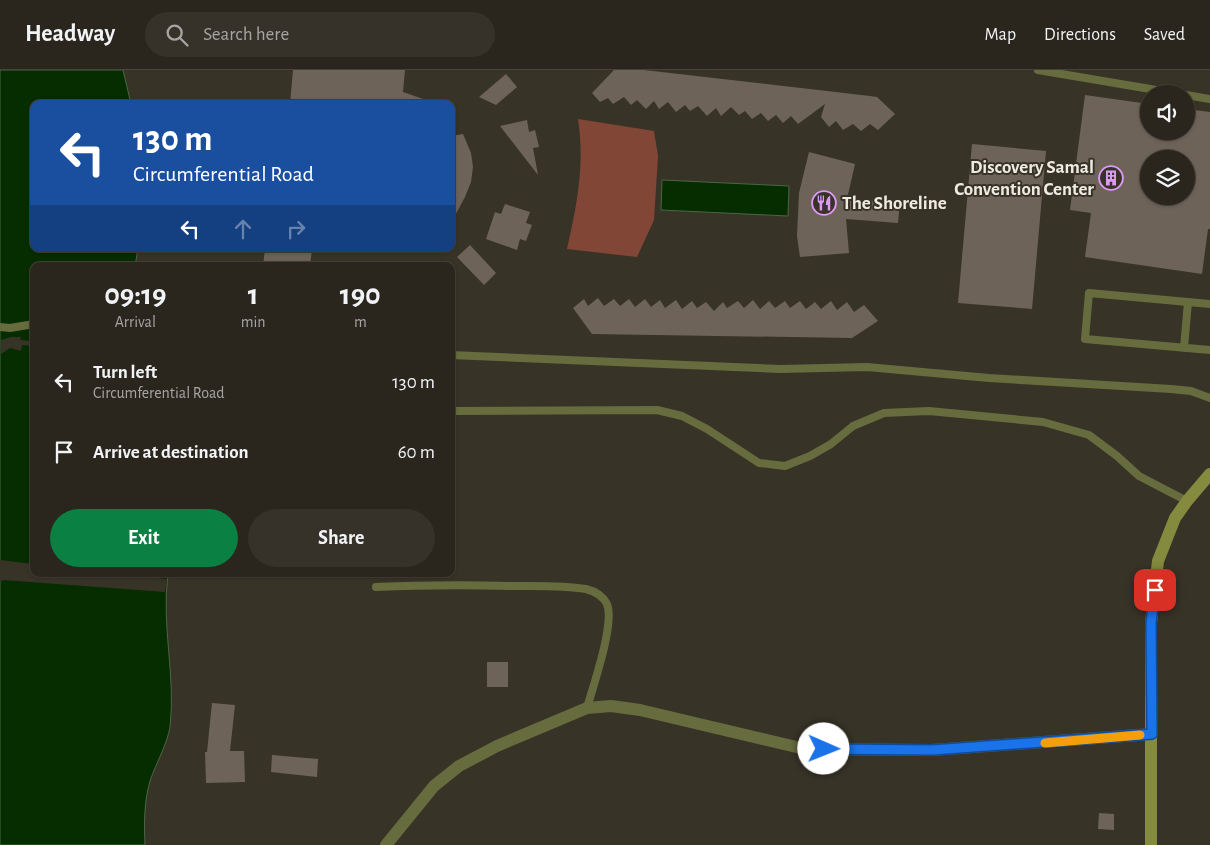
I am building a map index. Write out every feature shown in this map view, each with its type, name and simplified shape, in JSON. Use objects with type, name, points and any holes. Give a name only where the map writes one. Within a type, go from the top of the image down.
[{"type":"main road","points":[[1150,845],[1151,623],[1158,561],[1175,518],[1187,500],[1210,474]]},
{"type":"street","points":[[386,845],[434,786],[459,766],[497,746],[587,708],[611,706],[640,710],[806,749],[932,750],[1152,734]]},
{"type":"lane","points":[[1038,70],[1140,87]]},
{"type":"lane","points":[[1195,96],[1210,99]]},
{"type":"lane","points":[[1210,304],[1089,293],[1085,339],[1210,350]]},
{"type":"lane","points":[[1184,348],[1188,302]]},
{"type":"lane","points":[[0,327],[10,328],[30,325]]},
{"type":"lane","points":[[455,355],[780,369],[867,367],[989,378],[1171,388],[1191,391],[1210,398]]},
{"type":"lane","points":[[455,411],[657,410],[682,416],[707,429],[759,463],[785,466],[810,456],[831,444],[853,426],[884,413],[929,411],[1043,422],[1089,435],[1117,456],[1139,476],[1187,500]]},
{"type":"lane","points":[[376,587],[433,584],[562,586],[588,589],[600,595],[607,604],[609,616],[606,636],[587,708]]},
{"type":"shaded area","points":[[0,70],[123,70],[130,100],[30,100],[30,252],[137,252],[136,262],[30,262],[30,577],[168,577],[166,612],[171,689],[170,727],[148,789],[145,813],[145,845],[0,845]]},
{"type":"shaded area","points":[[578,119],[654,131],[658,156],[654,220],[637,257],[567,249],[579,184],[581,152]]},
{"type":"shaded area","points":[[662,180],[789,186],[788,216],[661,210]]},
{"type":"pier","points":[[21,337],[20,340],[30,341],[30,346],[22,345],[21,351],[10,348],[1,354],[1,340]]},
{"type":"pier","points":[[0,560],[30,564],[30,577],[149,577],[167,579],[165,592],[3,580],[0,583]]},
{"type":"building","points":[[293,70],[405,70],[403,92],[426,100],[290,100]]},
{"type":"building","points":[[614,70],[644,70],[877,97],[895,114],[878,130],[870,124],[861,131],[853,124],[843,130],[836,121],[829,127],[821,117],[825,104],[798,124],[791,116],[783,123],[776,115],[768,121],[761,113],[752,119],[745,111],[739,115],[731,107],[721,116],[716,108],[707,116],[698,106],[690,111],[685,105],[676,112],[668,102],[659,109],[654,101],[646,109],[637,100],[631,105],[624,97],[613,104],[608,98],[600,102],[592,93]]},
{"type":"building","points":[[506,74],[517,87],[496,105],[479,97]]},
{"type":"building","name":"Discovery Samal Convention Center","points":[[1085,95],[1140,103],[1140,140],[1195,140],[1195,110],[1210,112],[1210,229],[1208,229],[1202,274],[1085,257],[1091,213],[1070,210]]},
{"type":"building","points":[[527,120],[529,132],[535,130],[539,147],[533,148],[538,175],[500,126]]},
{"type":"building","points":[[463,134],[471,153],[473,167],[471,182],[455,216],[455,135]]},
{"type":"building","points":[[972,144],[1046,151],[1032,309],[958,303]]},
{"type":"building","points":[[809,152],[855,164],[847,199],[900,202],[898,223],[846,219],[849,253],[800,257],[797,236],[799,193]]},
{"type":"building","points":[[505,204],[530,212],[526,223],[532,225],[526,241],[520,239],[517,250],[486,239],[495,212],[501,214]]},
{"type":"building","points":[[470,245],[496,273],[484,285],[457,257]]},
{"type":"building","points":[[265,252],[312,252],[310,262],[263,262]]},
{"type":"building","points":[[598,298],[604,306],[614,299],[620,306],[629,299],[635,307],[645,299],[651,307],[660,300],[665,308],[676,300],[682,309],[692,301],[697,308],[706,302],[714,311],[723,302],[727,308],[738,301],[744,308],[753,300],[760,309],[769,301],[775,308],[785,301],[790,308],[800,301],[806,309],[815,302],[821,309],[831,301],[837,310],[847,302],[854,312],[864,305],[878,321],[852,338],[592,334],[573,308],[584,299],[588,306]]},
{"type":"building","points":[[487,662],[508,662],[508,687],[487,687]]},
{"type":"building","points":[[212,703],[235,705],[230,751],[244,751],[245,782],[206,783],[205,752],[207,752]]},
{"type":"building","points":[[272,755],[318,759],[317,777],[271,772]]},
{"type":"building","points":[[1099,813],[1114,814],[1114,830],[1098,829]]},
{"type":"slow traffic","points":[[1045,743],[1140,735]]},
{"type":"place","name":"Discovery Samal Convention Center","points":[[1111,178]]},
{"type":"place","name":"The Shoreline","points":[[824,203]]},
{"type":"route","points":[[824,749],[932,750],[1152,734],[1151,623],[1155,590]]}]
